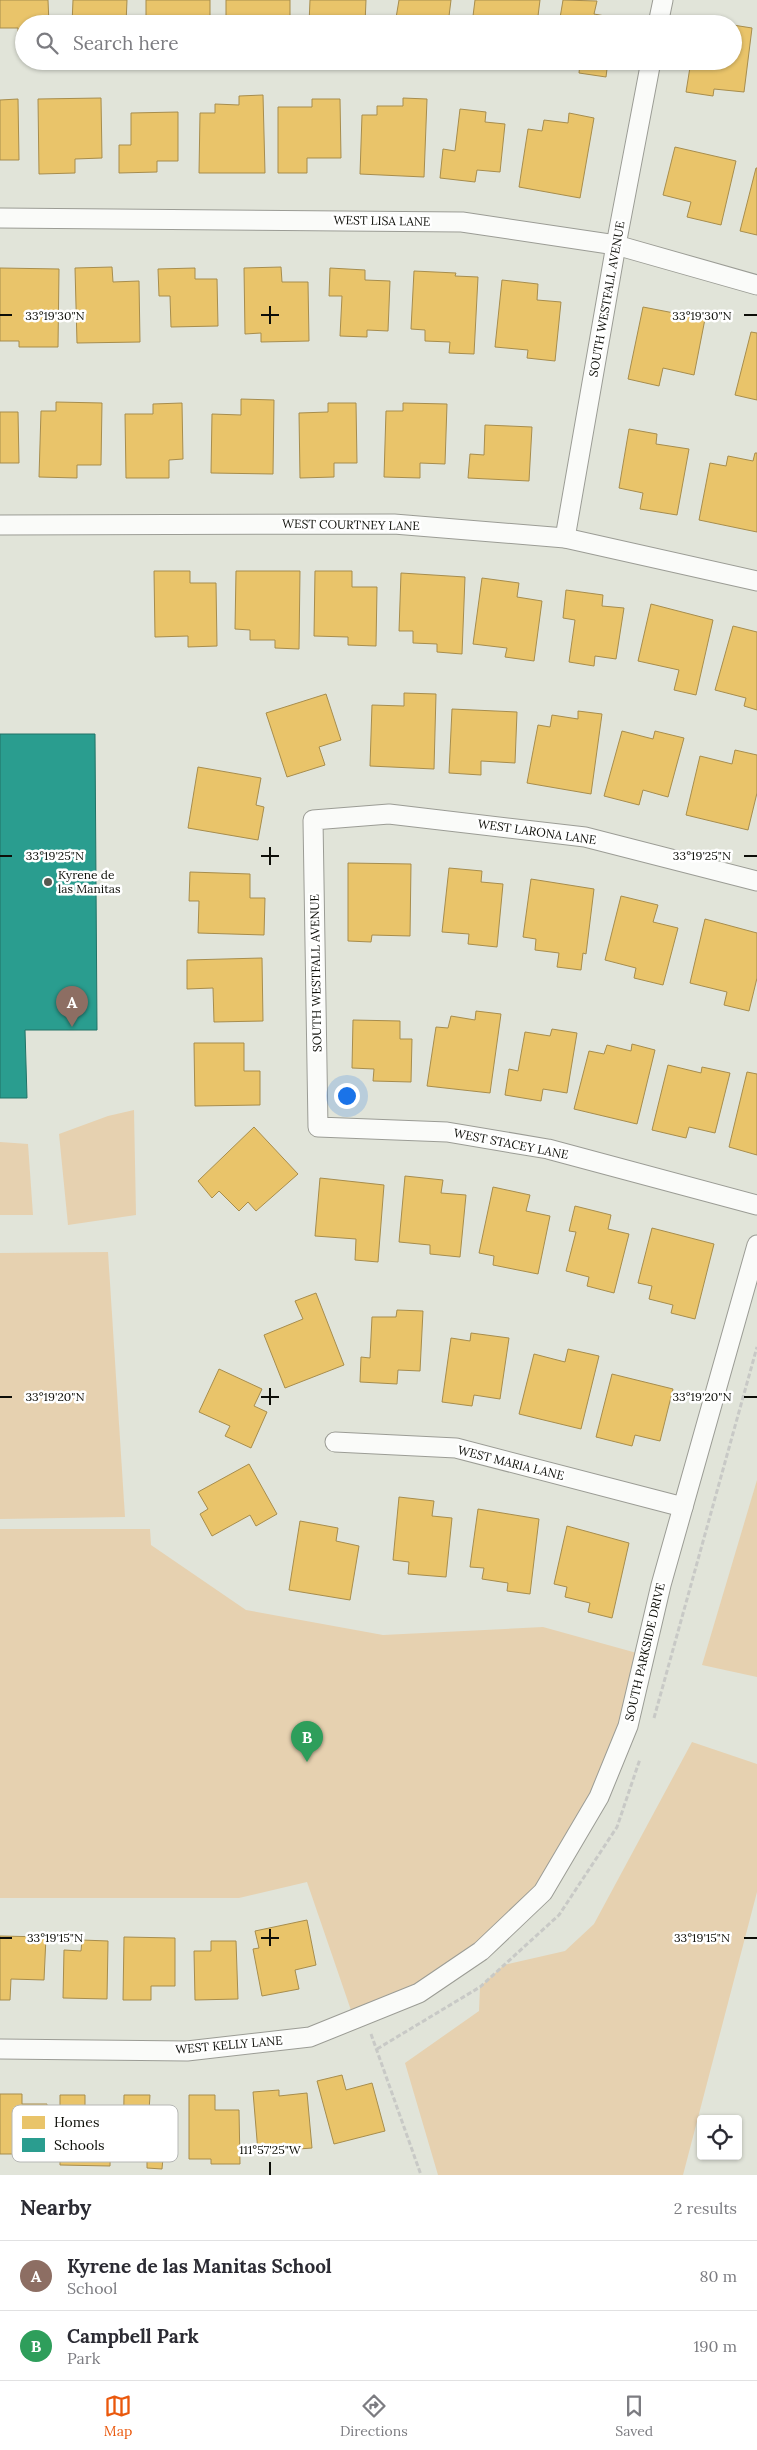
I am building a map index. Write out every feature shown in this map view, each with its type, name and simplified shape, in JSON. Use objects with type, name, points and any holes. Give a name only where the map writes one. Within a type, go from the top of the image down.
[{"type":"street","points":[[660,15],[662,0]]},
{"type":"street","name":"SOUTH WESTFALL AVENUE","points":[[566,538],[616,245],[649,70]]},
{"type":"street","name":"WEST LISA LANE","points":[[0,218],[462,222],[616,245],[757,285]]},
{"type":"street","name":"WEST COURTNEY LANE","points":[[0,526],[394,524],[566,538],[757,582]]},
{"type":"street","name":"WEST LARONA LANE","points":[[313,820],[389,814],[585,836],[757,881]]},
{"type":"street","name":"SOUTH WESTFALL AVENUE","points":[[313,820],[318,1127]]},
{"type":"street","name":"WEST STACEY LANE","points":[[318,1127],[448,1132],[548,1149],[757,1205]]},
{"type":"street","name":"SOUTH PARKSIDE DRIVE","points":[[419,1992],[481,1951],[543,1892],[599,1797],[628,1726],[661,1585],[757,1245]]},
{"type":"street","name":"WEST MARIA LANE","points":[[335,1442],[456,1448],[683,1507]]},
{"type":"street","name":"WEST KELLY LANE","points":[[0,2049],[187,2051],[310,2037],[419,1992]]},
{"type":"path","points":[[363,2016],[421,2175]]},
{"type":"shaded area","points":[[134,1110],[136,1215],[68,1225],[59,1134],[108,1116]]},
{"type":"shaded area","points":[[0,1142],[28,1144],[33,1215],[0,1215]]},
{"type":"shaded area","points":[[108,1252],[125,1517],[0,1519],[0,1253]]},
{"type":"shaded area","points":[[757,1480],[757,1677],[702,1665]]},
{"type":"shaded area","points":[[0,1529],[150,1529],[151,1545],[246,1610],[383,1635],[543,1627],[644,1655],[628,1726],[543,1892],[481,1951],[354,2019],[307,1882],[239,1898],[0,1898]]},
{"type":"shaded area","points":[[692,1742],[757,1764],[757,1892],[699,2115],[697,2115],[683,2175],[438,2175],[405,2063],[479,2011],[480,1987],[504,1965],[565,1951],[594,1924]]},
{"type":"building: Homes","points":[[0,0],[48,0],[49,15],[15,15],[15,28],[0,28]]},
{"type":"building: Homes","points":[[73,0],[127,0],[126,15],[72,15]]},
{"type":"building: Homes","points":[[146,0],[210,0],[210,15],[146,15]]},
{"type":"building: Homes","points":[[226,0],[290,0],[290,15],[226,15]]},
{"type":"building: Homes","points":[[310,0],[366,0],[365,15],[309,15]]},
{"type":"building: Homes","points":[[399,0],[451,0],[449,15],[396,15]]},
{"type":"building: Homes","points":[[475,0],[540,0],[538,15],[473,15]]},
{"type":"building: Homes","points":[[563,0],[597,1],[594,14],[600,15],[560,15]]},
{"type":"building: Homes","points":[[742,26],[752,28],[744,92],[714,89],[713,96],[686,92],[690,70],[742,70]]},
{"type":"building: Homes","points":[[579,70],[607,70],[606,77],[579,73]]},
{"type":"building: Homes","points":[[263,95],[265,173],[199,173],[200,113],[215,113],[215,104],[239,105],[239,96]]},
{"type":"building: Homes","points":[[101,98],[102,158],[75,159],[75,173],[39,174],[38,99]]},
{"type":"building: Homes","points":[[403,98],[427,99],[424,177],[360,174],[362,115],[377,115],[377,106],[403,106]]},
{"type":"building: Homes","points":[[18,99],[19,160],[0,160],[0,100]]},
{"type":"building: Homes","points":[[312,99],[340,99],[341,158],[307,158],[307,173],[278,173],[278,107],[312,107]]},
{"type":"building: Homes","points":[[460,109],[486,112],[485,122],[505,124],[500,172],[477,170],[475,182],[440,178],[443,149],[455,151]]},
{"type":"building: Homes","points":[[178,112],[178,161],[157,161],[157,172],[119,173],[119,145],[131,145],[131,113]]},
{"type":"building: Homes","points":[[569,113],[594,118],[580,198],[519,187],[528,129],[542,131],[544,120],[568,123]]},
{"type":"building: Homes","points":[[675,147],[736,161],[721,225],[687,217],[691,202],[663,195]]},
{"type":"building: Homes","points":[[757,168],[757,235],[740,231]]},
{"type":"building: Homes","points":[[112,267],[113,282],[139,281],[140,342],[77,343],[75,268]]},
{"type":"building: Homes","points":[[281,267],[282,282],[308,282],[309,341],[261,342],[261,333],[245,334],[244,268]]},
{"type":"building: Homes","points":[[0,268],[59,269],[58,347],[19,347],[19,341],[0,341]]},
{"type":"building: Homes","points":[[195,268],[195,279],[217,279],[218,326],[171,327],[170,296],[159,296],[158,269]]},
{"type":"building: Homes","points":[[330,268],[365,270],[365,280],[390,281],[388,331],[367,330],[367,337],[340,336],[342,296],[329,296]]},
{"type":"building: Homes","points":[[414,271],[456,273],[455,276],[478,277],[474,354],[449,353],[450,342],[425,341],[425,330],[411,329]]},
{"type":"building: Homes","points":[[502,280],[538,284],[537,300],[561,302],[555,361],[527,358],[528,350],[495,347]]},
{"type":"building: Homes","points":[[643,307],[705,319],[694,375],[663,368],[659,386],[628,379]]},
{"type":"building: Homes","points":[[751,332],[757,333],[757,400],[735,395]]},
{"type":"building: Homes","points":[[241,399],[274,400],[273,474],[211,473],[212,414],[241,415]]},
{"type":"building: Homes","points":[[56,402],[102,403],[101,465],[77,465],[77,478],[39,477],[41,411],[56,411]]},
{"type":"building: Homes","points":[[182,403],[183,459],[169,460],[169,478],[126,478],[125,414],[153,414],[153,404]]},
{"type":"building: Homes","points":[[328,403],[356,403],[357,463],[334,463],[334,477],[300,478],[299,413],[328,412]]},
{"type":"building: Homes","points":[[403,403],[447,404],[445,464],[420,463],[420,478],[384,477],[386,411],[403,411]]},
{"type":"building: Homes","points":[[0,412],[18,412],[19,463],[0,463]]},
{"type":"building: Homes","points":[[485,425],[532,427],[529,481],[468,478],[470,454],[484,455]]},
{"type":"building: Homes","points":[[629,429],[657,434],[656,444],[689,449],[677,515],[640,509],[643,493],[619,488]]},
{"type":"building: Homes","points":[[755,453],[757,453],[757,532],[699,520],[710,463],[726,466],[728,456],[753,461]]},
{"type":"building: Homes","points":[[154,571],[190,571],[190,583],[216,583],[217,646],[188,647],[188,636],[155,637]]},
{"type":"building: Homes","points":[[236,571],[300,571],[299,649],[275,648],[275,640],[250,640],[250,630],[235,629]]},
{"type":"building: Homes","points":[[315,571],[352,571],[352,587],[377,587],[376,646],[348,645],[348,637],[314,636]]},
{"type":"building: Homes","points":[[401,573],[465,577],[462,654],[437,652],[437,644],[413,643],[413,631],[399,631]]},
{"type":"building: Homes","points":[[482,578],[519,583],[517,597],[542,601],[534,661],[505,657],[507,648],[473,644]]},
{"type":"building: Homes","points":[[566,590],[603,595],[602,606],[624,608],[616,659],[595,656],[594,666],[569,662],[575,620],[563,618]]},
{"type":"building: Homes","points":[[651,604],[713,620],[696,695],[674,690],[679,670],[638,661]]},
{"type":"building: Homes","points":[[733,626],[757,632],[757,710],[744,706],[746,698],[715,690]]},
{"type":"building: Homes","points":[[404,693],[436,694],[434,769],[370,766],[372,705],[404,706]]},
{"type":"building: Homes","points":[[326,694],[341,740],[319,747],[325,765],[287,777],[266,713]]},
{"type":"building: Homes","points":[[452,709],[517,712],[515,763],[481,761],[481,775],[449,773]]},
{"type":"building: Homes","points":[[578,711],[602,714],[591,794],[527,783],[538,725],[550,727],[552,715],[578,719]]},
{"type":"building: Homes","points":[[622,731],[653,739],[655,731],[684,738],[668,797],[643,790],[639,805],[604,796]]},
{"type":"building: Homes","points":[[735,750],[757,755],[757,793],[748,830],[686,815],[700,756],[732,764]]},
{"type":"building: Homes","points":[[198,767],[261,778],[256,805],[264,807],[258,840],[188,828]]},
{"type":"building: Homes","points":[[348,863],[411,864],[410,936],[372,935],[371,942],[348,941]]},
{"type":"building: Homes","points":[[449,868],[482,871],[481,882],[503,884],[497,947],[468,944],[469,934],[442,932]]},
{"type":"building: Homes","points":[[190,872],[250,874],[250,898],[265,898],[264,935],[198,933],[199,901],[189,901]]},
{"type":"building: Homes","points":[[531,879],[594,889],[586,954],[583,953],[581,970],[557,967],[559,953],[535,950],[536,939],[523,937]]},
{"type":"building: Homes","points":[[621,896],[658,905],[653,922],[678,928],[663,985],[634,978],[636,968],[605,960]]},
{"type":"building: Homes","points":[[705,919],[757,933],[757,978],[749,1011],[724,1005],[727,992],[690,983]]},
{"type":"building: Homes","points":[[262,958],[263,1021],[214,1022],[213,988],[187,989],[187,960]]},
{"type":"building: Homes","points":[[476,1011],[501,1014],[490,1093],[427,1086],[436,1027],[448,1028],[451,1016],[475,1020]]},
{"type":"building: Homes","points":[[353,1020],[400,1021],[400,1039],[412,1039],[411,1082],[373,1081],[374,1069],[352,1068]]},
{"type":"building: Homes","points":[[552,1029],[577,1033],[567,1093],[543,1089],[541,1101],[505,1095],[509,1069],[518,1071],[525,1032],[550,1036]]},
{"type":"building: Homes","points":[[194,1043],[244,1043],[244,1071],[260,1071],[260,1105],[195,1106]]},
{"type":"building: Homes","points":[[632,1044],[655,1050],[637,1124],[574,1109],[589,1051],[604,1054],[607,1045],[631,1051]]},
{"type":"building: Homes","points":[[668,1065],[701,1073],[702,1067],[730,1073],[715,1133],[689,1127],[686,1138],[652,1130]]},
{"type":"building: Homes","points":[[747,1072],[757,1074],[757,1155],[729,1147]]},
{"type":"building: Homes","points":[[254,1127],[298,1174],[256,1211],[248,1202],[239,1211],[219,1191],[212,1198],[198,1181]]},
{"type":"building: Homes","points":[[405,1176],[443,1180],[441,1193],[466,1195],[460,1257],[430,1254],[430,1245],[399,1242]]},
{"type":"building: Homes","points":[[320,1178],[384,1185],[378,1262],[355,1260],[356,1239],[315,1236]]},
{"type":"building: Homes","points":[[493,1187],[530,1195],[526,1211],[550,1216],[538,1274],[493,1265],[494,1256],[479,1253]]},
{"type":"building: Homes","points":[[575,1206],[611,1215],[608,1229],[629,1234],[614,1293],[587,1286],[589,1277],[566,1271],[576,1232],[569,1231]]},
{"type":"building: Homes","points":[[652,1228],[714,1244],[695,1319],[671,1313],[673,1305],[649,1299],[652,1286],[638,1283]]},
{"type":"building: Homes","points":[[316,1293],[344,1365],[285,1388],[264,1335],[303,1319],[295,1301]]},
{"type":"building: Homes","points":[[397,1310],[423,1311],[420,1371],[398,1370],[397,1384],[360,1382],[361,1357],[370,1358],[372,1317],[396,1317]]},
{"type":"building: Homes","points":[[471,1333],[509,1338],[500,1399],[474,1395],[472,1406],[442,1402],[451,1338],[470,1341]]},
{"type":"building: Homes","points":[[568,1349],[599,1356],[581,1429],[519,1414],[534,1354],[565,1362]]},
{"type":"building: Homes","points":[[219,1369],[262,1389],[254,1406],[267,1412],[251,1448],[225,1436],[230,1426],[199,1412]]},
{"type":"building: Homes","points":[[612,1374],[673,1389],[660,1441],[635,1435],[632,1446],[596,1437]]},
{"type":"building: Homes","points":[[249,1464],[277,1514],[256,1526],[250,1515],[212,1536],[200,1514],[208,1509],[198,1492]]},
{"type":"building: Homes","points":[[399,1497],[434,1501],[432,1516],[452,1518],[446,1577],[408,1574],[409,1562],[393,1560]]},
{"type":"building: Homes","points":[[478,1509],[539,1519],[530,1594],[507,1591],[508,1583],[482,1579],[484,1568],[470,1567]]},
{"type":"building: Homes","points":[[300,1521],[338,1528],[336,1541],[359,1546],[350,1600],[289,1590]]},
{"type":"building: Homes","points":[[567,1526],[629,1543],[612,1618],[588,1612],[590,1603],[565,1597],[567,1587],[554,1584]]},
{"type":"building: Homes","points":[[307,1920],[316,1965],[295,1970],[299,1989],[262,1996],[253,1949],[259,1948],[255,1931]]},
{"type":"building: Homes","points":[[0,1936],[46,1937],[44,1980],[11,1979],[10,2000],[0,2000]]},
{"type":"building: Homes","points":[[124,1937],[175,1938],[175,1986],[151,1986],[151,2000],[123,2000]]},
{"type":"building: Homes","points":[[82,1940],[108,1941],[107,1999],[63,1998],[64,1950],[81,1951]]},
{"type":"building: Homes","points":[[211,1941],[236,1941],[238,1999],[195,2000],[194,1951],[211,1951]]},
{"type":"building: Homes","points":[[342,2075],[346,2090],[372,2083],[385,2131],[334,2144],[317,2081]]},
{"type":"building: Homes","points":[[279,2090],[279,2096],[307,2093],[312,2148],[258,2152],[253,2092]]},
{"type":"building: Homes","points":[[0,2094],[22,2094],[22,2104],[47,2104],[12,2105],[12,2154],[0,2154]]},
{"type":"building: Homes","points":[[60,2095],[85,2095],[85,2105],[60,2105]]},
{"type":"building: Homes","points":[[124,2095],[150,2095],[149,2105],[124,2105]]},
{"type":"building: Homes","points":[[189,2095],[215,2095],[215,2110],[239,2110],[240,2164],[211,2164],[211,2159],[189,2159]]},
{"type":"building: Homes","points":[[60,2162],[110,2162],[110,2166],[60,2165]]},
{"type":"building: Homes","points":[[147,2162],[163,2162],[162,2169],[147,2168]]},
{"type":"building: Schools","name":"Kyrene de las Manitas","points":[[0,734],[95,734],[97,1030],[25,1030],[27,1098],[0,1098]]},
{"type":"place","name":"Kyrene de las Manitas","points":[[48,882]]},
{"type":"place","name":"Kyrene de las Manitas School","points":[[72,1027]]},
{"type":"place","name":"Campbell Park","points":[[307,1762]]}]
